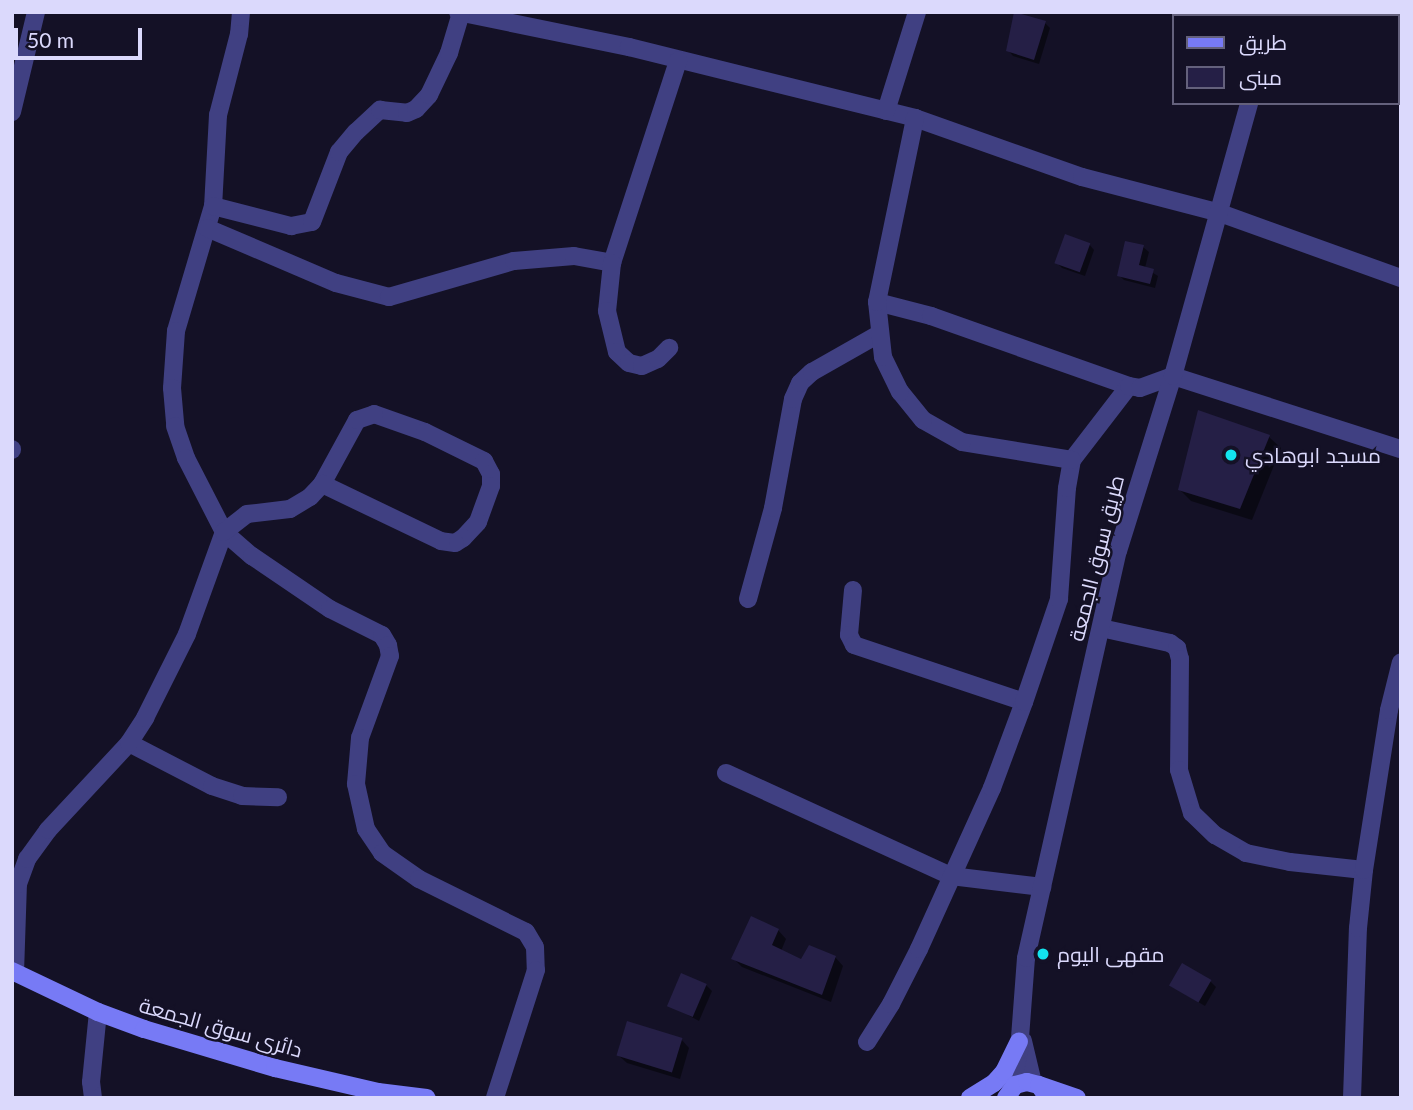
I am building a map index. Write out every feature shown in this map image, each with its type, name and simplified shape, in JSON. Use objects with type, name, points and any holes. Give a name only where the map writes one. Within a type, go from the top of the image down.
[{"type":"main road","name":"دائرى سوق الجمعة","points":[[14,972],[144,1030],[275,1068],[378,1091],[426,1098]]},
{"type":"main road","points":[[970,1098],[994,1083],[1004,1072],[1020,1036]]},
{"type":"main road","points":[[985,1098],[1008,1094],[1021,1083],[1077,1098]]},
{"type":"street","points":[[12,112],[36,12]]},
{"type":"street","points":[[241,12],[239,34],[218,116],[213,206],[176,331],[172,388],[175,426],[186,458],[224,532],[252,556],[330,609],[382,635],[388,645],[390,656],[360,738],[356,784],[366,829],[382,853],[418,879],[526,932],[535,947],[536,970],[495,1098]]},
{"type":"street","points":[[886,111],[917,12]]},
{"type":"street","points":[[213,206],[291,226],[312,222],[339,152],[356,132],[380,110],[407,113],[416,109],[429,95],[449,53],[460,13],[629,47],[915,118],[1082,177],[1220,213],[1401,278]]},
{"type":"street","points":[[669,348],[658,359],[642,366],[629,363],[617,352],[607,311],[612,263],[678,61]]},
{"type":"street","name":"طريق سوق الجمعة","points":[[1020,1036],[1026,958],[1131,505],[1173,376],[1248,105]]},
{"type":"street","points":[[915,118],[877,302],[878,334],[883,357],[900,392],[923,420],[962,442],[1072,460]]},
{"type":"street","points":[[207,228],[336,283],[389,297],[514,261],[574,256],[612,263]]},
{"type":"street","points":[[877,302],[931,316],[1129,386],[1140,388],[1173,376],[1401,449]]},
{"type":"street","points":[[748,598],[773,508],[793,399],[800,383],[812,372],[878,334]]},
{"type":"street","points":[[867,1042],[891,1004],[992,788],[1024,702],[1059,599],[1067,488],[1072,460],[1129,386]]},
{"type":"street","points":[[14,972],[18,884],[26,859],[48,830],[129,743],[187,634],[224,532],[247,514],[290,509],[310,497],[322,484],[357,420],[374,414],[425,432],[484,461],[491,474],[491,486],[478,523],[455,543],[441,541],[322,484]]},
{"type":"street","points":[[853,590],[849,635],[854,645],[1024,702]]},
{"type":"street","points":[[1101,628],[1170,643],[1178,648],[1179,770],[1192,813],[1214,835],[1246,853],[1290,862],[1364,870]]},
{"type":"street","points":[[1352,1098],[1358,928],[1364,870],[1389,710],[1401,662]]},
{"type":"street","points":[[129,743],[212,786],[243,796],[278,797]]},
{"type":"street","points":[[726,773],[951,876],[1042,887]]},
{"type":"street","points":[[93,1098],[91,1082],[99,1012]]},
{"type":"street","points":[[1020,1036],[1040,1089]]},
{"type":"street","points":[[1008,1094],[1020,1036]]},
{"type":"building","points":[[1014,12],[1046,21],[1034,60],[1006,51]]},
{"type":"building","points":[[1065,234],[1090,243],[1080,272],[1054,263]]},
{"type":"building","points":[[1125,241],[1144,245],[1139,265],[1154,269],[1150,284],[1117,276]]},
{"type":"building","points":[[1198,410],[1270,435],[1240,509],[1178,490]]},
{"type":"building","points":[[751,916],[779,929],[772,945],[801,959],[809,945],[836,956],[822,995],[731,959]]},
{"type":"building","points":[[1182,963],[1211,980],[1198,1003],[1169,986]]},
{"type":"building","points":[[681,973],[707,984],[693,1017],[667,1006]]},
{"type":"building","points":[[627,1021],[682,1038],[672,1072],[616,1055]]},
{"type":"place","name":"مسجد ابوهادي","points":[[1231,455]]},
{"type":"place","name":"مقهى اليوم","points":[[1043,954]]}]
